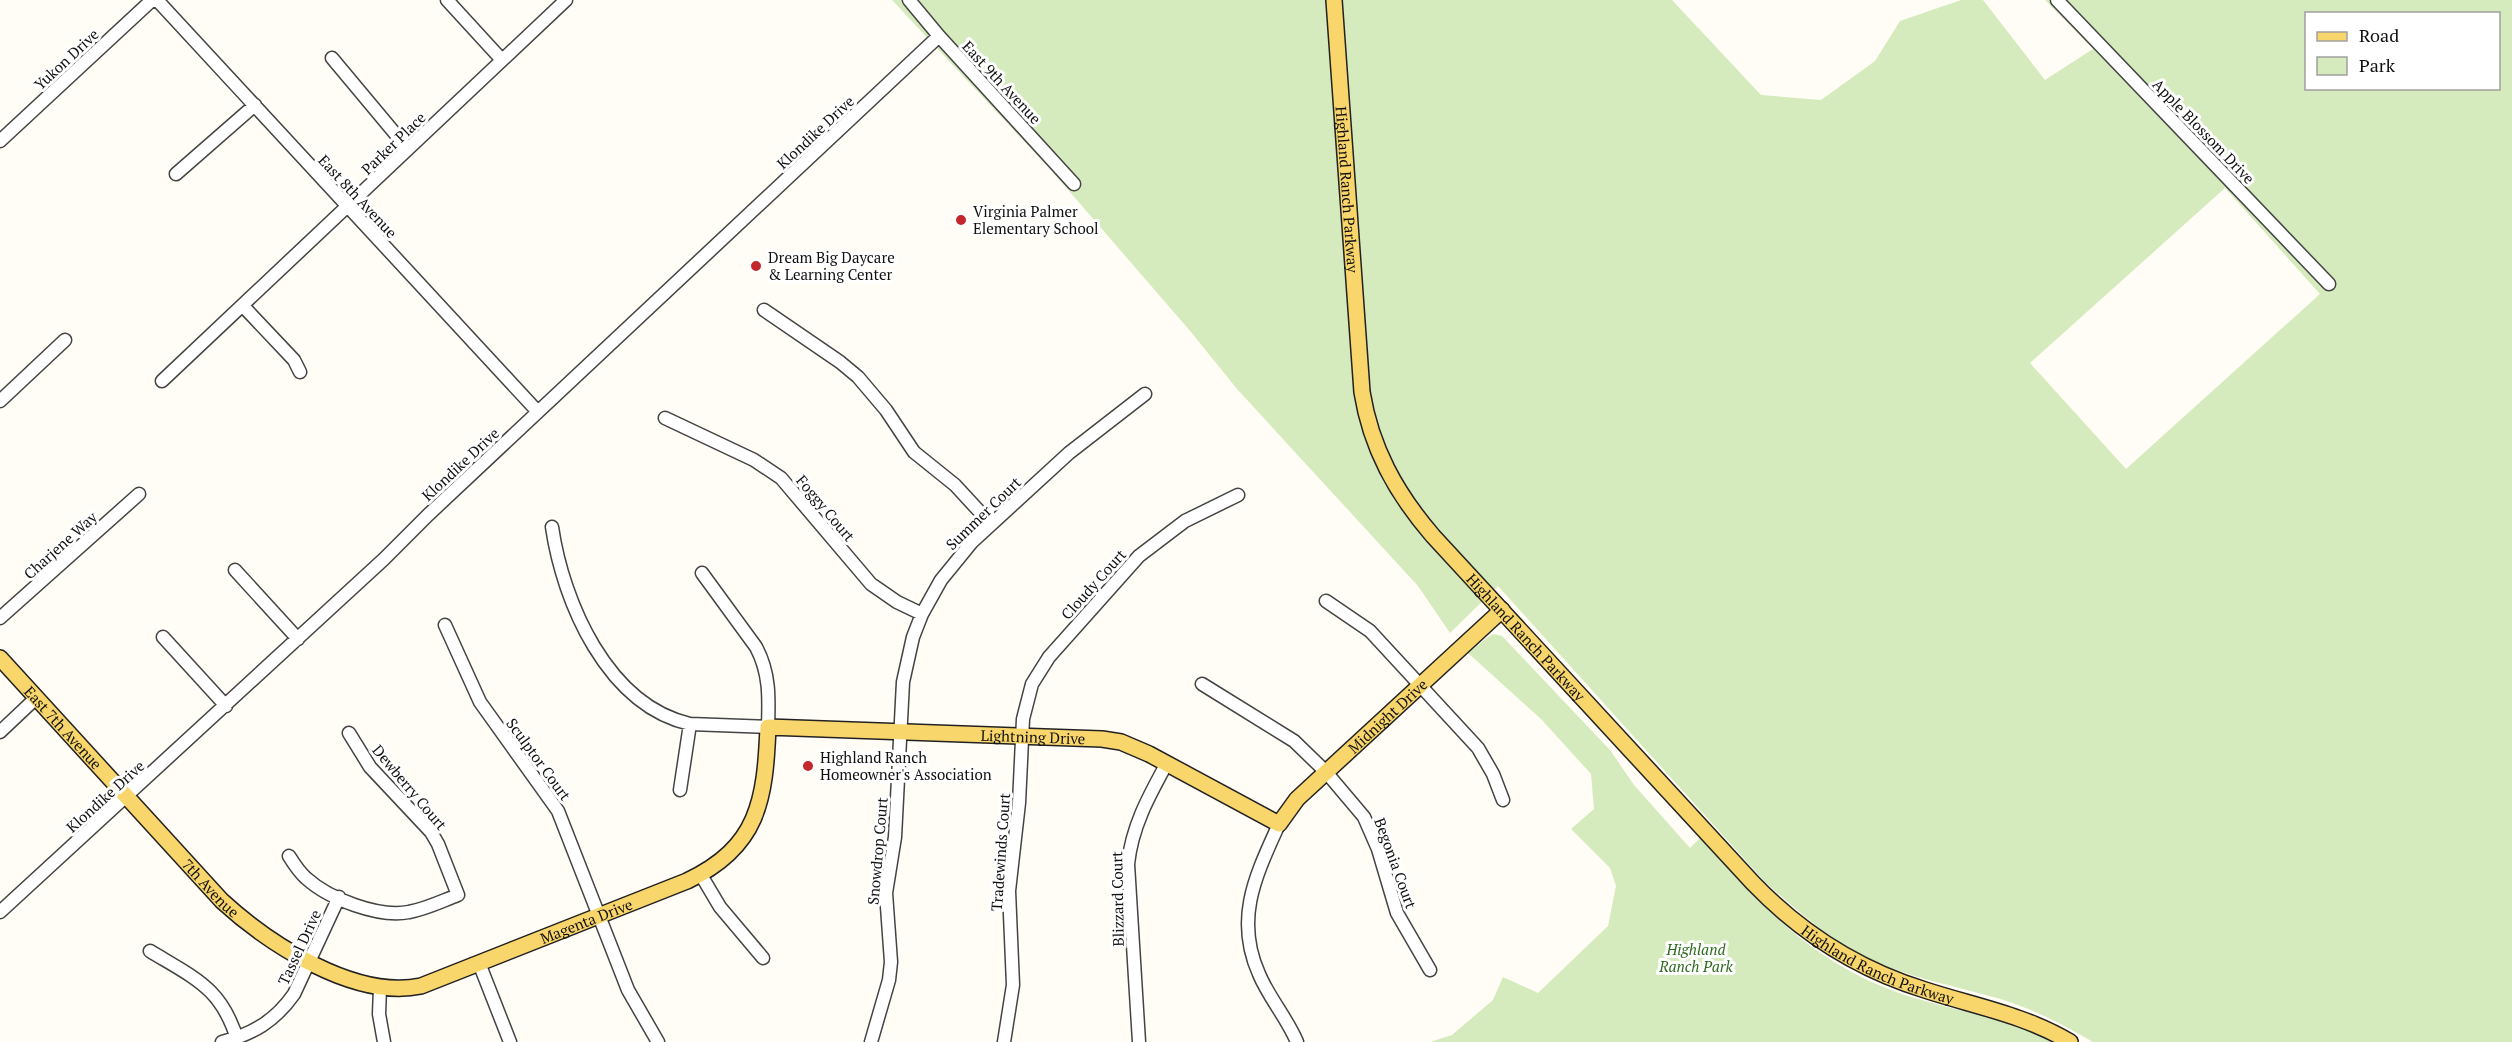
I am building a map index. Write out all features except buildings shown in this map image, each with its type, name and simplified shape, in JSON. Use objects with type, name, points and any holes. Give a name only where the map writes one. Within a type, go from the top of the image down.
[{"type":"main road","name":"Highland Ranch Parkway","points":[[1334,0],[1360,373],[1369,426],[1381,459],[1410,507],[1753,883],[1801,928],[1835,951],[1872,971],[1925,990],[2024,1020],[2070,1042]]},
{"type":"main road","name":"Midnight Drive","points":[[1279,824],[1297,799],[1326,771],[1502,610]]},
{"type":"main road","name":"East 7th Avenue","points":[[0,658],[127,797]]},
{"type":"main road","name":"Lightning Drive","points":[[768,727],[1111,741],[1137,748],[1279,824]]},
{"type":"main road","name":"Magenta Drive","points":[[309,962],[380,988],[407,989],[421,986],[701,874],[715,866],[735,847],[758,809],[766,777],[768,727]]},
{"type":"main road","name":"7th Avenue","points":[[127,797],[222,901],[272,941],[309,962]]},
{"type":"street","name":"Yukon Drive","points":[[0,141],[152,0]]},
{"type":"street","name":"East 8th Avenue","points":[[157,0],[538,412]]},
{"type":"street","points":[[447,0],[502,60]]},
{"type":"street","name":"Parker Place","points":[[162,381],[566,0]]},
{"type":"street","name":"East 9th Avenue","points":[[909,0],[1074,184]]},
{"type":"street","name":"Apple Blossom Drive","points":[[2057,0],[2329,284]]},
{"type":"street","name":"Klondike Drive","points":[[0,912],[298,639],[939,36]]},
{"type":"street","points":[[332,58],[408,148]]},
{"type":"street","points":[[176,174],[255,105]]},
{"type":"street","points":[[243,306],[294,360],[300,372]]},
{"type":"street","points":[[764,310],[858,377],[886,410],[914,452],[955,485],[991,524]]},
{"type":"street","points":[[0,401],[65,340]]},
{"type":"street","name":"Summer Court","points":[[899,732],[904,674],[913,637],[922,614],[955,560],[1069,453],[1145,394]]},
{"type":"street","name":"Foggy Court","points":[[665,418],[754,460],[781,478],[871,584],[897,602],[922,614]]},
{"type":"street","name":"Charjene Way","points":[[0,618],[139,494]]},
{"type":"street","name":"Cloudy Court","points":[[1022,736],[1026,702],[1039,671],[1048,657],[1118,577],[1139,556],[1176,527],[1238,495]]},
{"type":"street","points":[[552,527],[560,572],[568,597],[601,657],[617,676],[664,716],[690,724],[768,727],[769,688],[762,659],[756,646],[702,573]]},
{"type":"street","points":[[235,570],[298,639]]},
{"type":"street","points":[[1326,601],[1370,631],[1478,748],[1493,774],[1503,800]]},
{"type":"street","name":"Sculptor Court","points":[[445,625],[480,702],[558,811],[628,990],[658,1042]]},
{"type":"street","points":[[163,637],[226,706]]},
{"type":"street","name":"Begonia Court","points":[[1202,684],[1294,741],[1326,771],[1364,817],[1378,849],[1397,914],[1430,970]]},
{"type":"street","points":[[0,732],[36,698]]},
{"type":"street","points":[[680,790],[690,724]]},
{"type":"street","name":"Snowdrop Court","points":[[871,1042],[891,962],[886,893],[895,837],[899,732]]},
{"type":"street","name":"Dewberry Court","points":[[339,897],[365,909],[394,914],[423,908],[458,896],[431,832],[370,766],[349,733]]},
{"type":"street","name":"Tradewinds Court","points":[[1005,1042],[1013,985],[1009,891],[1019,803],[1022,736]]},
{"type":"street","name":"Blizzard Court","points":[[1138,1042],[1129,855],[1140,814],[1167,763]]},
{"type":"street","points":[[1279,824],[1256,876],[1248,908],[1247,926],[1251,950],[1259,974],[1297,1042]]},
{"type":"street","points":[[289,856],[307,880],[339,897]]},
{"type":"street","points":[[701,874],[720,907],[763,958]]},
{"type":"street","name":"Tassel Drive","points":[[222,1042],[237,1040],[263,1027],[285,1006],[309,962],[339,897]]},
{"type":"street","points":[[150,951],[197,979],[215,994],[231,1019],[237,1040]]},
{"type":"street","points":[[479,963],[510,1042]]},
{"type":"street","points":[[380,988],[379,1014],[384,1042]]},
{"type":"green space","points":[[892,0],[1672,0],[1761,95],[1821,100],[1875,61],[1900,21],[1961,0],[1983,0],[2045,80],[2093,49],[2045,0],[2512,0],[2512,1042],[2093,1042],[2051,1019],[2018,1005],[1932,981],[1859,954],[1810,921],[1765,882],[1498,586],[1450,633],[1418,586],[1237,389],[1191,332],[1050,169]],"holes":[[[2225,188],[2320,294],[2126,469],[2030,363]]]},
{"type":"green space","name":"Highland Ranch Park","points":[[1494,634],[1502,636],[1610,750],[1634,785],[1690,848],[1700,838],[1769,911],[1818,951],[1874,983],[1908,996],[2017,1027],[2052,1042],[1430,1042],[1452,1035],[1493,1000],[1503,977],[1538,993],[1608,926],[1616,886],[1610,868],[1571,829],[1594,809],[1591,774],[1541,719],[1468,653]]},
{"type":"place","name":"Virginia Palmer Elementary School","points":[[961,220]]},
{"type":"place","name":"Dream Big Daycare & Learning Center","points":[[756,266]]},
{"type":"place","name":"Highland Ranch Homeowner's Association","points":[[808,766]]}]
